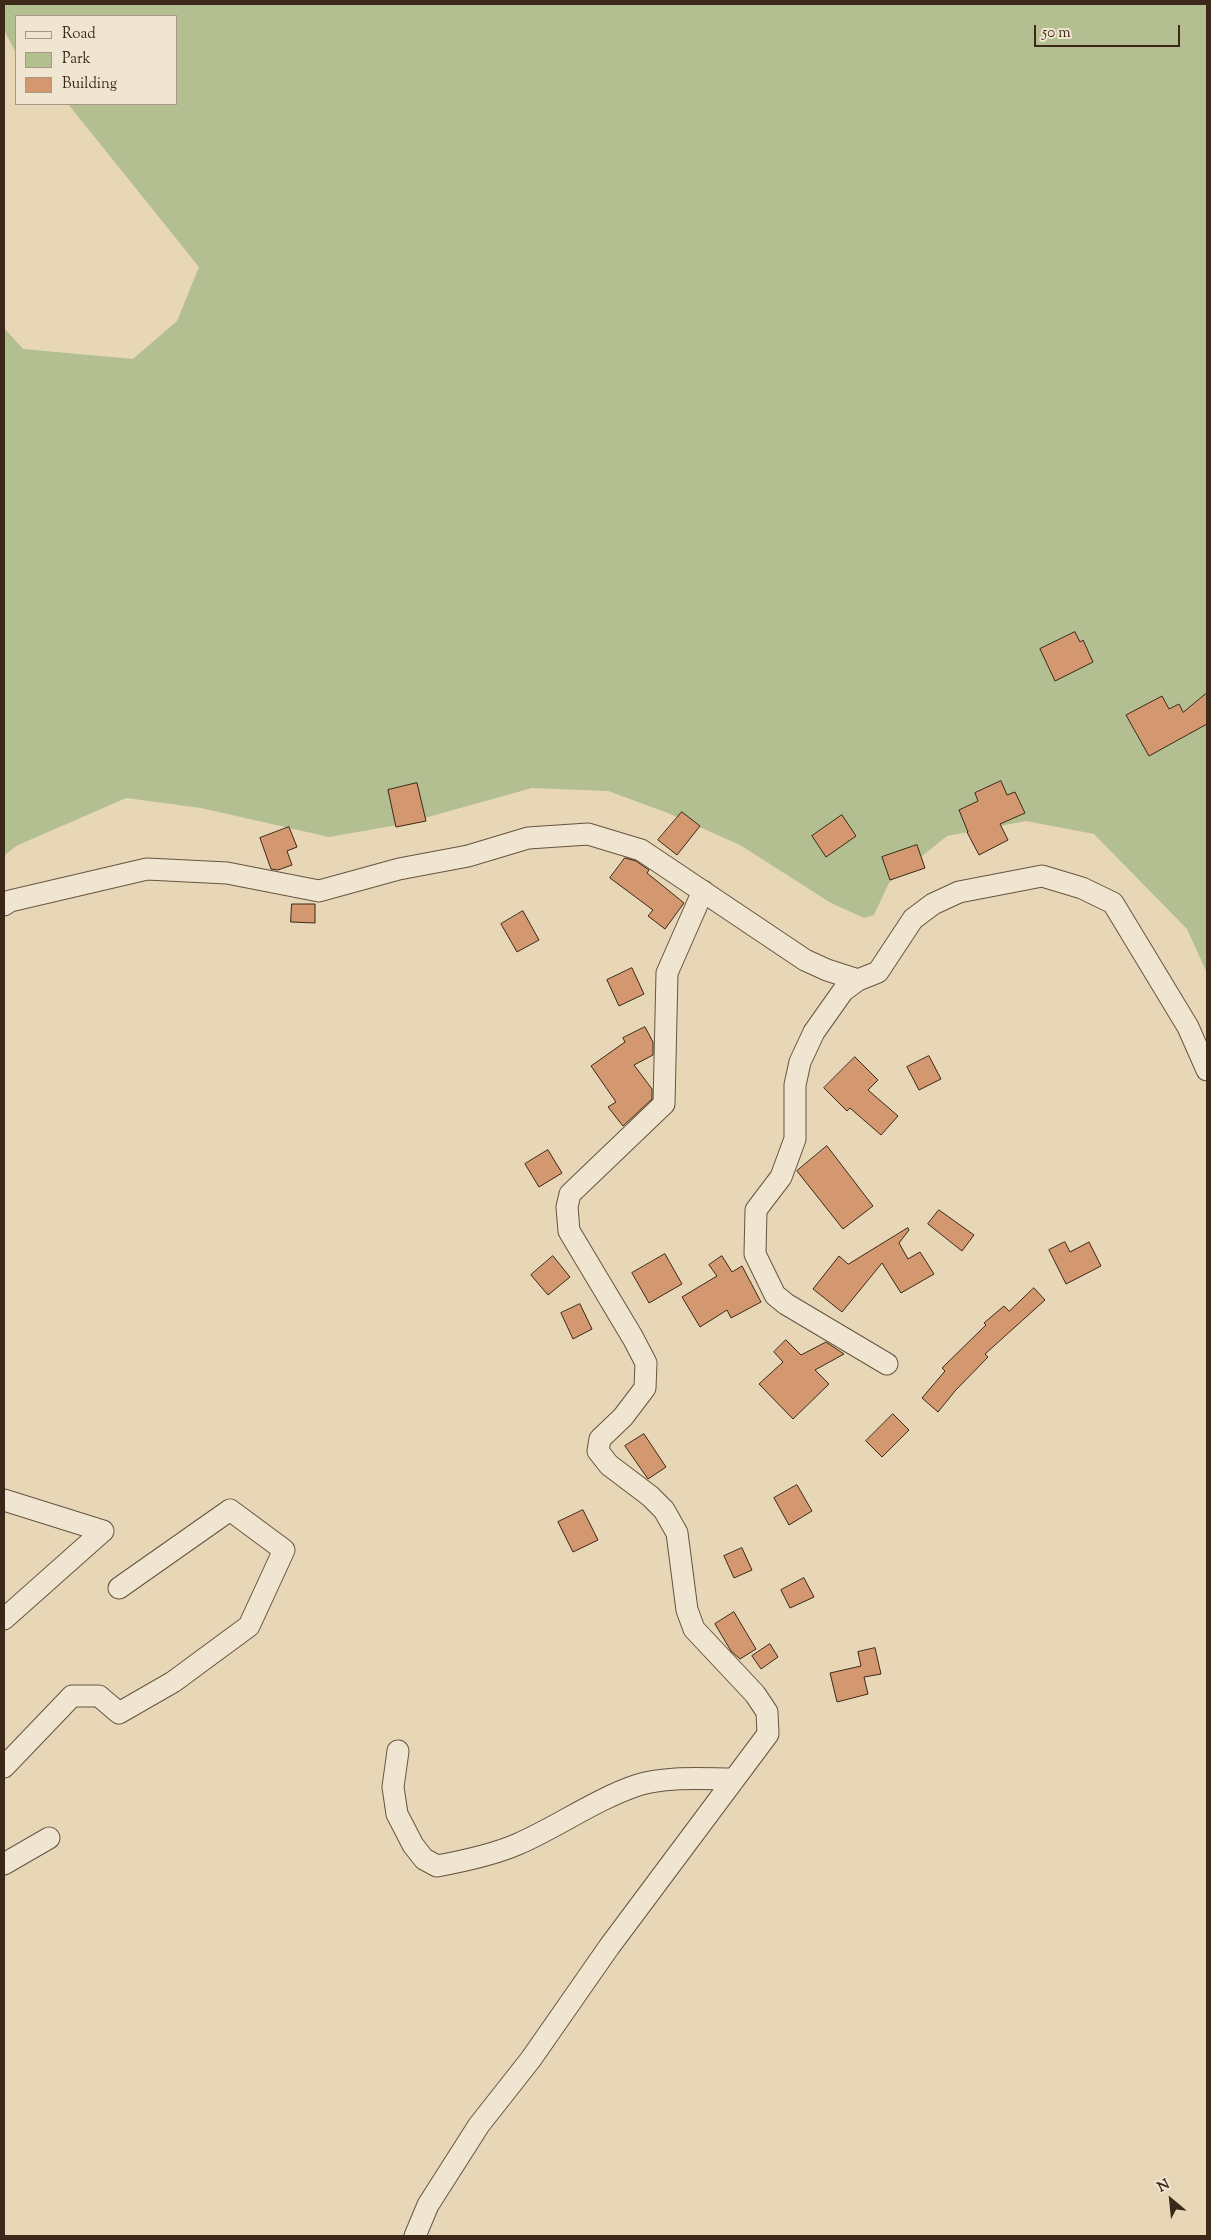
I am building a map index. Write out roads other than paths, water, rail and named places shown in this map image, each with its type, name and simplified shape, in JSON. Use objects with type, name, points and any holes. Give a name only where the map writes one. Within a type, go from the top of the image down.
[{"type":"street","points":[[4,905],[10,901],[147,869],[227,873],[319,891],[399,869],[468,856],[528,838],[588,834],[641,850],[806,960],[827,970],[858,980]]},
{"type":"street","points":[[887,1364],[775,1296],[755,1254],[756,1210],[782,1176],[795,1139],[795,1086],[800,1062],[814,1032],[843,991],[858,980],[878,972],[891,955],[912,919],[933,904],[959,892],[1042,876],[1082,888],[1113,903],[1188,1027],[1207,1070]]},
{"type":"street","points":[[415,2236],[428,2205],[479,2125],[531,2059],[615,1939],[768,1734],[767,1712],[755,1694],[694,1630],[686,1610],[677,1533],[664,1510],[650,1496],[609,1465],[598,1451],[600,1439],[623,1417],[645,1388],[646,1363],[569,1231],[567,1207],[570,1194],[664,1104],[668,973],[703,891]]},
{"type":"street","points":[[4,1500],[103,1531],[4,1619]]},
{"type":"street","points":[[4,1767],[72,1696],[99,1696],[119,1712],[173,1682],[249,1626],[284,1550],[230,1510],[119,1588]]},
{"type":"street","points":[[398,1751],[393,1787],[397,1814],[424,1859],[437,1866],[462,1862],[517,1844],[586,1808],[639,1785],[686,1778],[734,1779]]},
{"type":"street","points":[[4,1864],[49,1838]]}]
